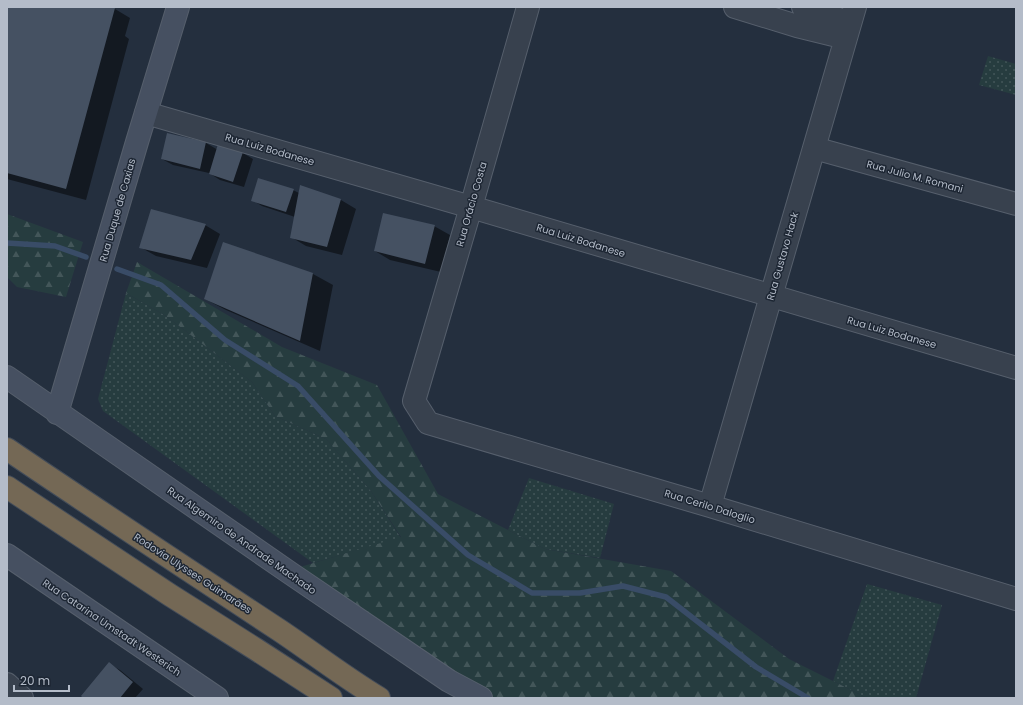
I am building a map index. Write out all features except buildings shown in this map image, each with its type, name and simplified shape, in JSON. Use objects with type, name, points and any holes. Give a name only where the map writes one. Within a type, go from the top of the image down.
[{"type":"highway","name":"Rodovia Ulysses Guimarães","points":[[7,449],[379,698]]},
{"type":"highway","points":[[7,487],[331,698]]},
{"type":"street","name":"Rua Duque de Caxias","points":[[57,413],[178,7]]},
{"type":"street","name":"Rua Orácio Costa","points":[[414,401],[528,7]]},
{"type":"street","points":[[735,7],[797,26],[851,23]]},
{"type":"street","points":[[803,7],[851,23]]},
{"type":"street","name":"Rua Gustavo Hack","points":[[710,506],[770,296],[851,23]]},
{"type":"street","name":"Rua Luiz Bodanese","points":[[146,113],[1016,368]]},
{"type":"street","name":"Rua Julio M. Romani","points":[[814,148],[1016,204]]},
{"type":"street","name":"Rua Algemiro de Andrade Machado","points":[[7,377],[283,569],[449,681],[481,698]]},
{"type":"street","name":"Rua Cerilo Daloglio","points":[[414,401],[428,423],[710,506],[1016,599]]},
{"type":"street","name":"Rua Catarina Umstadt Westerich","points":[[8,559],[217,698]]},
{"type":"street","points":[[7,684],[22,698]]},
{"type":"green space","points":[[988,56],[1016,64],[1016,95],[979,85]]},
{"type":"green space","points":[[7,214],[83,242],[66,297],[17,287],[7,277]]},
{"type":"green space","points":[[137,262],[282,347],[377,385],[438,494],[545,549],[671,571],[789,659],[867,698],[486,698],[290,570],[401,537],[371,491],[326,439],[275,416],[252,382],[166,316],[126,293]]},
{"type":"green space","points":[[126,293],[166,316],[252,382],[275,416],[326,439],[371,491],[401,538],[313,563],[103,411],[98,399]]},
{"type":"green space","points":[[529,478],[614,504],[600,558],[545,549],[508,530]]},
{"type":"green space","points":[[867,584],[942,605],[916,698],[867,698],[833,681]]},
{"type":"waterway","points":[[7,243],[55,246],[86,257]]},
{"type":"waterway","points":[[117,269],[161,285],[225,340],[298,386],[379,476],[468,555],[532,593],[580,593],[623,586],[666,597],[756,667],[808,698]]}]
